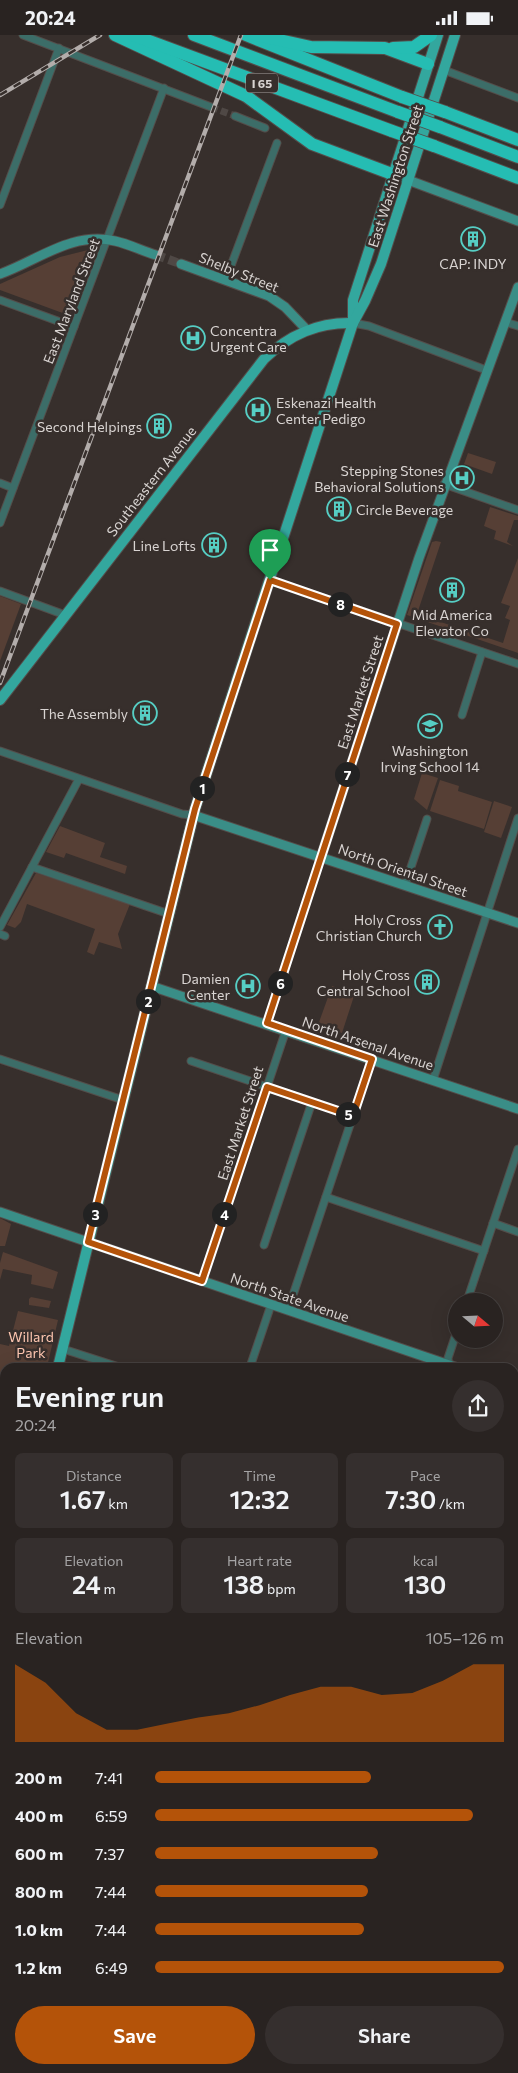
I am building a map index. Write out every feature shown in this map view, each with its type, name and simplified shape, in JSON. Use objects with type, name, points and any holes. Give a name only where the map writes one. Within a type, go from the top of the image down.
[{"type":"highway","points":[[115,35],[246,97],[312,144],[392,174]]},
{"type":"highway","name":"I 65","points":[[133,35],[518,178]]},
{"type":"highway","name":"I 65","points":[[194,35],[518,157]]},
{"type":"highway","points":[[246,35],[402,97],[518,140]]},
{"type":"highway","points":[[256,35],[311,47],[385,49],[414,47],[431,35]]},
{"type":"highway","points":[[385,49],[428,64]]},
{"type":"main road","name":"East Washington Street","points":[[353,323],[353,300],[438,35]]},
{"type":"main road","name":"East Washington Street","points":[[59,1363],[193,815],[353,323],[378,271],[455,35]]},
{"type":"main road","name":"Southeastern Avenue","points":[[0,700],[261,363],[286,341],[306,329],[334,322],[353,323]]},
{"type":"street","points":[[23,35],[211,107]]},
{"type":"street","points":[[0,205],[58,48]]},
{"type":"street","points":[[428,64],[518,98]]},
{"type":"street","name":"East Maryland Street","points":[[0,523],[164,88]]},
{"type":"street","points":[[235,116],[265,128]]},
{"type":"street","points":[[226,279],[278,143]]},
{"type":"street","points":[[392,174],[518,221]]},
{"type":"street","points":[[0,274],[72,243],[108,240],[156,255]]},
{"type":"street","name":"Shelby Street","points":[[180,264],[226,279],[276,300],[306,329]]},
{"type":"street","name":"East Market Street","points":[[267,1023],[444,484],[518,287]]},
{"type":"street","points":[[0,299],[74,327]]},
{"type":"street","points":[[505,322],[518,326]]},
{"type":"street","points":[[353,323],[369,326],[486,370]]},
{"type":"street","points":[[0,483],[13,488]]},
{"type":"street","points":[[444,484],[518,510]]},
{"type":"street","points":[[270,580],[518,664]]},
{"type":"street","points":[[0,591],[65,615]]},
{"type":"street","points":[[462,715],[482,652]]},
{"type":"street","points":[[0,751],[182,814],[193,815]]},
{"type":"street","points":[[0,927],[79,779]]},
{"type":"street","name":"North Oriental Street","points":[[193,815],[518,923]]},
{"type":"street","points":[[433,1080],[518,818]]},
{"type":"street","points":[[405,885],[427,819]]},
{"type":"street","points":[[32,867],[169,914]]},
{"type":"street","name":"North Arsenal Avenue","points":[[151,986],[267,1023],[518,1109]]},
{"type":"street","name":"East Market Street","points":[[202,1281],[286,1030]]},
{"type":"street","points":[[0,1059],[124,1100]]},
{"type":"street","points":[[288,1310],[372,1059]]},
{"type":"street","points":[[191,1061],[353,1116]]},
{"type":"street","points":[[264,1245],[312,1102]]},
{"type":"street","points":[[470,1293],[518,1149]]},
{"type":"street","points":[[326,1197],[484,1251]]},
{"type":"street","name":"North State Avenue","points":[[0,1212],[440,1363]]},
{"type":"street","points":[[493,1223],[518,1231]]},
{"type":"street","points":[[251,1363],[271,1305]]},
{"type":"street","points":[[450,1363],[448,1358],[451,1348]]},
{"type":"street","points":[[63,1349],[106,1363]]},
{"type":"green space","points":[[88,250],[94,253],[68,315],[0,290],[0,284],[60,257]]},
{"type":"green space","points":[[468,453],[496,462],[492,474],[464,464]]},
{"type":"green space","points":[[490,507],[518,516],[518,520],[514,520],[507,542],[513,546],[494,539],[496,531],[484,526]]},
{"type":"green space","points":[[432,542],[441,542],[417,614],[503,643],[510,620],[505,618],[510,606],[501,603],[518,558],[518,653],[407,615]]},
{"type":"green space","points":[[0,596],[21,604],[0,661]]},
{"type":"green space","points":[[422,773],[438,778],[427,810],[414,799]]},
{"type":"green space","points":[[440,780],[459,786],[458,791],[492,802],[484,829],[430,811]]},
{"type":"green space","points":[[494,801],[512,807],[501,838],[484,832]]},
{"type":"green space","points":[[60,826],[105,843],[100,857],[127,866],[125,874],[66,853],[64,858],[46,852]]},
{"type":"green space","points":[[36,873],[130,904],[118,934],[122,949],[99,942],[94,955],[87,952],[95,929],[27,904],[21,922],[15,928],[7,925]]},
{"type":"green space","points":[[332,986],[355,993],[342,1033],[318,1025]]},
{"type":"green space","points":[[0,1218],[11,1224],[5,1246],[0,1246]]},
{"type":"green space","points":[[3,1252],[58,1272],[53,1289],[31,1284],[32,1275],[3,1269],[0,1280],[0,1263]]},
{"type":"green space","points":[[31,1297],[51,1301],[49,1308],[29,1305]]},
{"type":"green space","name":"Willard Park","points":[[18,1311],[58,1320],[48,1363],[0,1363],[0,1344],[9,1346]]},
{"type":"tunnel","points":[[211,107],[235,116]]},
{"type":"tunnel","points":[[156,255],[181,264]]},
{"type":"railway","points":[[0,95],[100,35]]},
{"type":"railway","points":[[0,683],[241,35]]},
{"type":"place","name":"CAP: INDY","points":[[473,239]]},
{"type":"place","name":"Concentra Urgent Care","points":[[193,338]]},
{"type":"place","name":"Eskenazi Health Center Pedigo","points":[[258,410]]},
{"type":"place","name":"Second Helpings","points":[[159,426]]},
{"type":"place","name":"Stepping Stones Behavioral Solutions","points":[[462,478]]},
{"type":"place","name":"Circle Beverage","points":[[339,509]]},
{"type":"place","name":"Line Lofts","points":[[214,545]]},
{"type":"place","name":"Mid America Elevator Co","points":[[452,590]]},
{"type":"place","name":"The Assembly","points":[[145,713]]},
{"type":"place","name":"Washington Irving School 14","points":[[430,726]]},
{"type":"place","name":"Holy Cross Christian Church","points":[[440,927]]},
{"type":"place","name":"Holy Cross Central School","points":[[427,982]]},
{"type":"place","name":"Damien Center","points":[[248,986]]},
{"type":"route","points":[[270,580],[397,624],[267,1023],[372,1059],[353,1116],[267,1087],[202,1281],[88,1242],[195,809],[270,580]]}]
